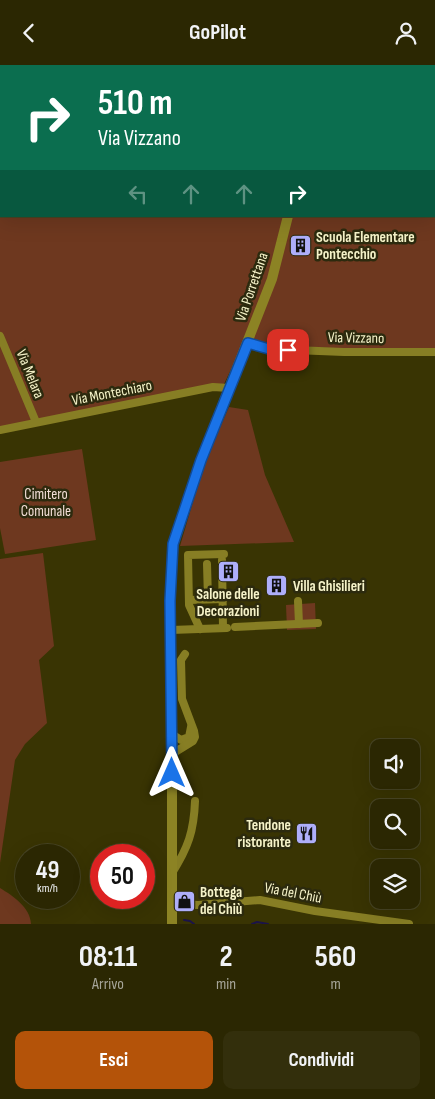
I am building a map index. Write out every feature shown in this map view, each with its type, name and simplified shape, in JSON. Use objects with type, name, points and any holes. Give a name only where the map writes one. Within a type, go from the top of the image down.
[{"type":"main road","name":"Via Porrettana","points":[[172,924],[172,754],[175,739],[170,631],[173,544],[201,460],[274,274],[288,217]]},
{"type":"street","name":"Via Melara","points":[[0,337],[36,423]]},
{"type":"street","name":"Via Vizzano","points":[[248,343],[278,350],[435,352]]},
{"type":"street","name":"Via Montechiaro","points":[[0,430],[213,387],[229,388]]},
{"type":"street","points":[[200,629],[189,600],[188,555],[222,556],[223,599],[228,628]]},
{"type":"street","points":[[207,564],[208,599]]},
{"type":"street","points":[[189,600],[223,599]]},
{"type":"street","points":[[298,601],[299,624]]},
{"type":"street","points":[[170,631],[318,623]]},
{"type":"street","points":[[172,754],[194,741],[194,731],[182,699],[181,660],[185,654]]},
{"type":"street","points":[[175,739],[189,737],[192,731],[191,721]]},
{"type":"street","points":[[172,873],[189,843],[193,827],[195,801]]},
{"type":"street","name":"Via del Chiù","points":[[172,903],[198,905],[260,900],[315,911],[409,924]]},
{"type":"green space","points":[[0,217],[435,217],[435,350],[367,350],[275,345],[245,340],[224,384],[0,427]]},
{"type":"green space","points":[[229,407],[248,410],[265,475],[294,542],[180,546],[205,461]]},
{"type":"green space","name":"Cimitero Comunale","points":[[82,449],[96,540],[5,554],[0,528],[0,462]]},
{"type":"green space","points":[[43,553],[54,646],[39,660],[47,723],[25,744],[15,760],[0,863],[0,559]]},
{"type":"green space","points":[[315,603],[316,629],[287,630],[286,605]]},
{"type":"green space","points":[[0,888],[15,898],[15,909],[26,909],[31,924],[0,924]]},
{"type":"waterway","points":[[184,920],[194,924]]},
{"type":"waterway","points":[[252,924],[257,922],[268,924]]},
{"type":"place","name":"Scuola Elementare Pontecchio","points":[[300,246]]},
{"type":"place","name":"Salone delle Decorazioni","points":[[228,571]]},
{"type":"place","name":"Villa Ghisilieri","points":[[277,586]]},
{"type":"place","name":"Tendone ristorante","points":[[307,834]]},
{"type":"place","name":"Bottega del Chiù","points":[[184,901]]},
{"type":"route","points":[[172,773],[170,601],[173,544],[201,460],[248,343],[269,349],[288,350]]}]
